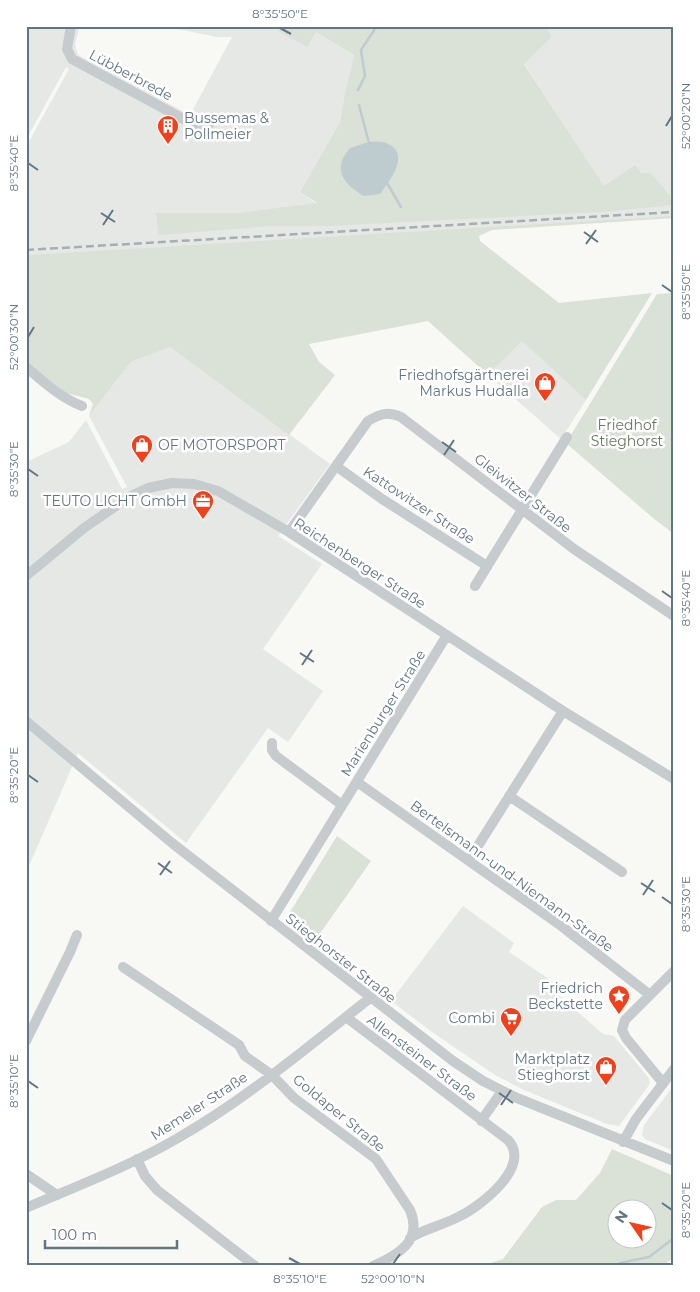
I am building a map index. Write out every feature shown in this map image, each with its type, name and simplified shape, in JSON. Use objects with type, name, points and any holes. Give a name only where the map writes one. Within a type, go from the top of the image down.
[{"type":"street","name":"Lübberbrede","points":[[71,26],[67,46],[72,59],[189,122],[209,125]]},
{"type":"street","points":[[26,367],[61,396],[82,406]]},
{"type":"street","name":"Gleiwitzer Straße","points":[[289,532],[368,421],[378,415],[390,412],[400,417],[574,549],[674,616]]},
{"type":"street","points":[[475,586],[566,437]]},
{"type":"street","name":"Kattowitzer Straße","points":[[336,466],[382,499],[487,566]]},
{"type":"street","name":"Reichenberger Straße","points":[[26,576],[84,528],[129,496],[148,488],[172,483],[194,484],[218,491],[289,532],[563,711],[674,779]]},
{"type":"street","name":"Marienburger Straße","points":[[271,921],[447,636]]},
{"type":"street","points":[[469,860],[563,711]]},
{"type":"street","name":"Stieghorster Straße","points":[[26,721],[172,843],[446,1057],[502,1091],[539,1108],[674,1161]]},
{"type":"street","points":[[272,743],[272,750],[276,756],[342,805]]},
{"type":"street","name":"Bertelsmann-und-Niemann-Straße","points":[[357,782],[560,925],[650,995]]},
{"type":"street","points":[[510,796],[622,872]]},
{"type":"street","points":[[26,1041],[77,935]]},
{"type":"street","name":"Goldaper Straße","points":[[123,967],[239,1045],[246,1056],[272,1075],[294,1098],[376,1159],[404,1199],[413,1216]]},
{"type":"street","points":[[663,1083],[626,1038],[622,1030],[625,1020],[674,970]]},
{"type":"street","name":"Memeler Straße","points":[[26,1208],[137,1159],[203,1123],[272,1075],[370,998]]},
{"type":"street","name":"Allensteiner Straße","points":[[346,1017],[508,1140],[513,1147],[515,1158],[514,1163],[499,1186],[480,1203],[460,1217],[424,1230],[410,1238],[395,1256],[373,1266]]},
{"type":"street","points":[[623,1142],[633,1123],[674,1069]]},
{"type":"street","name":"Allensteiner Straße","points":[[481,1120],[502,1091]]},
{"type":"street","points":[[137,1159],[145,1176],[157,1190],[255,1266]]},
{"type":"street","points":[[26,1174],[57,1195]]},
{"type":"street","points":[[413,1216],[425,1225],[435,1226]]},
{"type":"street","points":[[410,1238],[413,1216]]},
{"type":"shaded area","points":[[26,26],[80,26],[75,44],[78,55],[190,115],[232,37],[217,37],[163,26],[300,26],[278,30],[316,32],[354,55],[340,122],[300,192],[317,204],[238,213],[157,213],[158,234],[674,205],[674,217],[26,255],[26,147],[69,69],[66,67],[26,140]]},
{"type":"shaded area","points":[[545,26],[674,26],[674,200],[651,173],[604,187],[524,63],[552,37]]},
{"type":"shaded area","points":[[369,142],[388,144],[398,154],[398,161],[393,176],[380,194],[364,196],[346,182],[341,172],[341,167],[343,158],[350,148]]},
{"type":"shaded area","points":[[522,340],[586,400],[561,439],[488,375]]},
{"type":"shaded area","points":[[170,347],[330,464],[278,536],[322,564],[263,649],[323,691],[288,742],[268,728],[186,843],[78,753],[26,873],[26,462],[69,442],[86,420],[122,489],[127,487],[89,416],[131,362]]},
{"type":"shaded area","points":[[463,906],[514,943],[509,952],[553,982],[549,987],[603,1034],[614,1036],[648,1077],[649,1085],[619,1126],[607,1124],[524,1090],[495,1075],[391,1001]]},
{"type":"shaded area","points":[[674,1085],[674,1151],[645,1139],[642,1135],[644,1125]]},
{"type":"green space","points":[[300,26],[545,26],[552,37],[524,64],[604,186],[635,165],[641,173],[651,173],[674,200],[674,205],[603,212],[327,226],[274,226],[158,235],[156,213],[238,213],[317,203],[300,192],[340,122],[354,55],[316,32],[307,47],[277,30]]},
{"type":"green space","points":[[674,216],[674,218],[492,230],[479,236],[480,241],[559,303],[652,293],[586,400],[522,341],[488,375],[428,321],[309,344],[319,362],[335,375],[289,435],[170,347],[131,362],[89,416],[93,404],[89,399],[66,393],[26,362],[26,255]]},
{"type":"green space","name":"Friedhof Stieghorst","points":[[674,293],[674,534],[566,443],[657,294]]},
{"type":"green space","points":[[337,836],[371,861],[314,942],[290,924],[287,917]]},
{"type":"green space","points":[[612,1149],[674,1176],[674,1257],[663,1266],[482,1266],[503,1259],[542,1207],[556,1200],[576,1200],[600,1173]]},
{"type":"waterway","points":[[358,90],[365,76],[361,50],[377,26]]},
{"type":"waterway","points":[[359,105],[369,143]]},
{"type":"waterway","points":[[387,183],[401,207]]},
{"type":"waterway","points":[[615,1266],[620,1263],[649,1257],[674,1238]]},
{"type":"tram line","points":[[668,1266],[674,1261]]},
{"type":"railway","points":[[26,250],[674,212]]},
{"type":"place","name":"Bussemas & Pollmeier","points":[[168,145]]},
{"type":"place","name":"Friedhofsgärtnerei Markus Hudalla","points":[[545,402]]},
{"type":"place","name":"OF MOTORSPORT","points":[[142,464]]},
{"type":"place","name":"TEUTO LICHT GmbH","points":[[203,520]]},
{"type":"place","name":"Friedrich Beckstette","points":[[619,1015]]},
{"type":"place","name":"Combi","points":[[511,1037]]},
{"type":"place","name":"Marktplatz Stieghorst","points":[[606,1086]]}]
